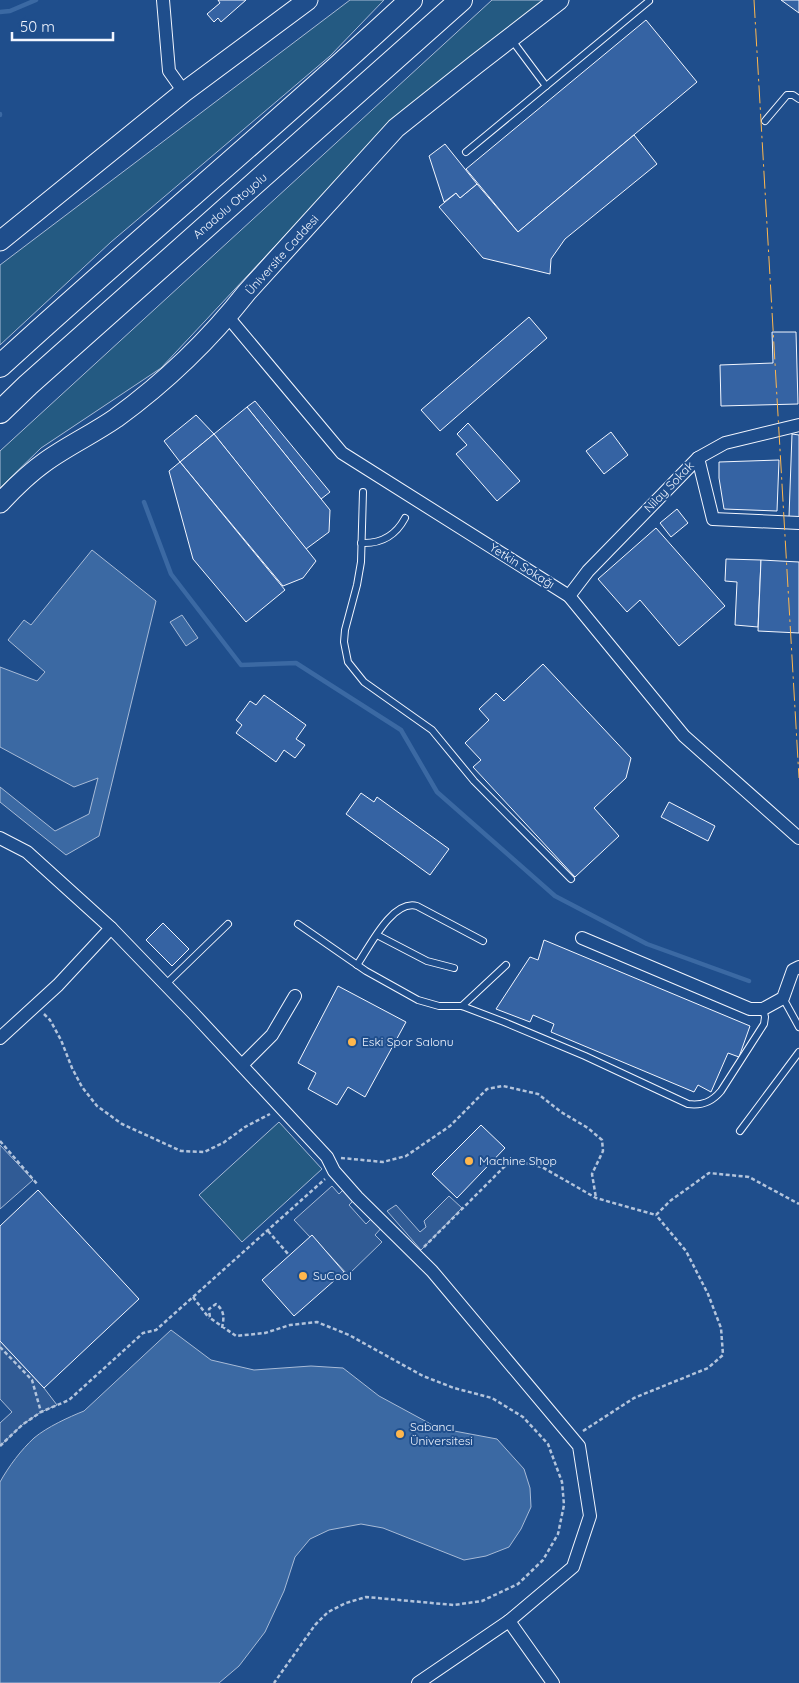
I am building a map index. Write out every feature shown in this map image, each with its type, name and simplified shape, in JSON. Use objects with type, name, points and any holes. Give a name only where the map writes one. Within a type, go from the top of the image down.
[{"type":"highway","points":[[0,366],[119,258],[347,60],[411,0]]},
{"type":"highway","name":"Anadolu Otoyolu","points":[[0,412],[461,0]]},
{"type":"main road","points":[[0,241],[184,92],[308,0]]},
{"type":"main road","name":"Üniversite Caddesi","points":[[0,503],[44,462],[115,418],[160,384],[228,317],[247,292],[396,128],[559,0]]},
{"type":"street","points":[[163,0],[168,71],[184,92]]},
{"type":"street","name":"Yetkin Sokağı","points":[[228,317],[342,453],[570,596],[684,736],[799,838]]},
{"type":"street","name":"Nilay Sokak","points":[[570,596],[588,571],[698,458],[724,443],[799,425]]},
{"type":"street","points":[[698,458],[713,519],[799,523]]},
{"type":"street","points":[[0,838],[26,852],[111,928],[166,984],[327,1157],[334,1171],[357,1197],[432,1271],[579,1446],[590,1516],[573,1567],[509,1621],[418,1683]]},
{"type":"street","points":[[0,1038],[58,985],[111,928]]},
{"type":"street","points":[[582,938],[750,1009],[763,1009],[783,998],[794,970],[799,967]]},
{"type":"street","points":[[242,1065],[272,1035],[295,996]]},
{"type":"street","points":[[509,1621],[553,1683]]},
{"type":"lane","points":[[466,152],[649,1]]},
{"type":"lane","points":[[510,38],[546,86]]},
{"type":"lane","points":[[765,121],[787,96],[793,95],[799,99]]},
{"type":"lane","points":[[363,492],[361,562],[345,630],[346,652],[352,668],[364,682],[432,730],[474,781],[571,880]]},
{"type":"lane","points":[[362,543],[370,544],[388,538],[401,526],[405,518]]},
{"type":"lane","points":[[358,965],[393,914],[409,905],[417,906],[483,941]]},
{"type":"lane","points":[[166,984],[228,924]]},
{"type":"lane","points":[[298,924],[358,965],[418,1000],[440,1006],[462,1006],[554,1042],[688,1104],[694,1105],[712,1100],[721,1091],[764,1024],[765,1016],[763,1009]]},
{"type":"lane","points":[[377,935],[427,961],[454,968]]},
{"type":"lane","points":[[462,1006],[506,965]]},
{"type":"lane","points":[[783,998],[799,1027]]},
{"type":"lane","points":[[740,1131],[799,1052]]},
{"type":"path","points":[[36,1005],[50,1020],[82,1087],[97,1106],[122,1124],[181,1151],[204,1152],[223,1143],[245,1127],[281,1108]]},
{"type":"path","points":[[327,1157],[383,1162],[406,1156],[450,1126],[487,1090],[503,1086],[538,1094],[561,1112],[588,1128],[602,1140],[603,1151],[592,1174],[596,1198]]},
{"type":"path","points":[[0,1141],[38,1185]]},
{"type":"path","points":[[416,1255],[511,1160],[542,1167],[596,1198],[656,1215],[686,1251],[708,1294],[721,1328],[723,1355],[708,1368],[634,1398],[587,1427],[573,1438]]},
{"type":"path","points":[[0,1446],[22,1425],[41,1412],[69,1400],[143,1333],[156,1330],[334,1171]]},
{"type":"path","points":[[656,1215],[670,1201],[709,1173],[749,1178],[799,1204]]},
{"type":"path","points":[[268,1231],[290,1255]]},
{"type":"path","points":[[193,1297],[210,1318],[236,1336],[265,1333],[290,1325],[317,1322],[349,1335],[423,1376],[454,1388],[492,1398],[523,1418],[548,1444],[562,1482],[564,1505],[558,1534],[543,1560],[518,1584],[482,1601],[454,1605],[366,1597],[346,1602],[328,1612],[315,1625],[274,1683]]},
{"type":"path","points":[[210,1318],[209,1309],[216,1304],[222,1308],[222,1328]]},
{"type":"path","points":[[0,1347],[32,1380],[41,1412]]},
{"type":"shaded area","points":[[350,0],[384,0],[330,56],[111,242],[0,345],[0,265]]},
{"type":"shaded area","points":[[492,0],[546,0],[396,117],[161,368],[41,448],[0,488],[0,451]]},
{"type":"shaded area","points":[[92,550],[156,601],[99,836],[66,855],[0,802],[0,787],[55,831],[89,814],[98,778],[74,787],[0,747],[0,667],[37,681],[45,672],[8,640],[24,620],[31,625]]},
{"type":"shaded area","points":[[182,615],[198,638],[186,646],[170,622]]},
{"type":"shaded area","points":[[279,1122],[322,1169],[242,1242],[199,1195]]},
{"type":"shaded area","points":[[0,1145],[33,1180],[0,1209]]},
{"type":"shaded area","points":[[332,1186],[339,1194],[347,1186],[357,1197],[349,1205],[366,1224],[375,1215],[384,1225],[375,1235],[382,1242],[348,1275],[312,1236],[310,1237],[294,1220]]},
{"type":"shaded area","points":[[449,1196],[462,1208],[421,1250],[387,1211],[396,1205],[420,1232],[426,1227],[424,1221]]},
{"type":"shaded area","points":[[171,1330],[211,1360],[254,1370],[311,1366],[343,1368],[379,1396],[438,1428],[497,1439],[524,1469],[530,1488],[531,1507],[521,1529],[509,1547],[486,1556],[464,1560],[383,1528],[361,1524],[329,1530],[310,1539],[295,1557],[284,1591],[265,1632],[239,1666],[219,1683],[0,1683],[0,1482],[16,1458],[34,1438],[52,1426],[84,1411]]},
{"type":"shaded area","points":[[0,1341],[44,1388],[57,1405],[41,1412],[22,1425],[0,1446],[0,1423],[12,1412],[0,1399]]},
{"type":"building","points":[[218,0],[246,0],[221,22],[218,18],[214,22],[207,14],[220,3]]},
{"type":"building","points":[[781,0],[799,0],[799,13]]},
{"type":"building","points":[[646,20],[697,82],[518,232],[466,169]]},
{"type":"building","points":[[634,135],[657,164],[565,239],[551,259],[550,274],[483,258],[439,207],[456,193],[460,198],[477,184],[518,232]]},
{"type":"building","points":[[445,144],[477,184],[460,198],[456,193],[444,202],[429,156]]},
{"type":"building","points":[[529,317],[547,338],[440,431],[421,410]]},
{"type":"building","points":[[772,332],[796,332],[798,404],[721,406],[720,365],[773,363]]},
{"type":"building","points":[[255,401],[330,492],[321,499],[247,407]]},
{"type":"building","points":[[247,407],[330,510],[329,532],[306,549],[214,434]]},
{"type":"building","points":[[196,415],[214,434],[180,462],[164,441]]},
{"type":"building","points":[[468,423],[520,481],[497,501],[456,454],[467,445],[457,434]]},
{"type":"building","points":[[611,432],[628,455],[604,474],[586,451]]},
{"type":"building","points":[[214,434],[316,561],[303,578],[283,586],[180,462]]},
{"type":"building","points":[[792,434],[799,435],[799,518],[789,517]]},
{"type":"building","points":[[779,460],[777,511],[724,509],[719,478],[719,462]]},
{"type":"building","points":[[180,462],[285,590],[246,622],[193,559],[169,471]]},
{"type":"building","points":[[677,509],[688,523],[671,537],[660,523]]},
{"type":"building","points":[[656,528],[725,606],[679,646],[640,600],[627,612],[598,579]]},
{"type":"building","points":[[726,559],[761,560],[758,627],[735,625],[737,582],[725,581]]},
{"type":"building","points":[[761,560],[799,562],[799,633],[758,631]]},
{"type":"building","points":[[543,664],[631,758],[626,778],[594,808],[619,836],[575,877],[473,767],[481,760],[465,743],[489,720],[479,709],[496,693],[504,701]]},
{"type":"building","points":[[264,695],[306,725],[296,739],[305,745],[295,758],[284,750],[276,762],[236,733],[242,725],[236,720],[250,701],[256,705]]},
{"type":"building","points":[[361,793],[374,802],[377,797],[449,849],[430,875],[346,814]]},
{"type":"building","points":[[669,802],[715,826],[708,841],[661,817]]},
{"type":"building","points":[[163,923],[189,949],[172,966],[146,940]]},
{"type":"building","points":[[544,940],[750,1026],[739,1057],[728,1053],[711,1092],[698,1085],[694,1092],[551,1032],[554,1024],[533,1015],[530,1022],[496,1009],[530,957],[538,960]]},
{"type":"building","name":"Eski Spor Salonu","points":[[338,986],[406,1022],[365,1097],[348,1087],[337,1105],[308,1089],[316,1073],[298,1063]]},
{"type":"building","name":"Machine Shop","points":[[481,1125],[505,1148],[457,1198],[432,1174]]},
{"type":"building","points":[[38,1190],[139,1299],[44,1388],[0,1341],[0,1226]]},
{"type":"building","name":"SuCool","points":[[312,1235],[344,1272],[294,1316],[262,1280]]},
{"type":"waterway","points":[[0,12],[10,11],[36,0]]},
{"type":"waterway","points":[[144,502],[171,574],[241,665],[296,663],[401,730],[437,792],[555,896],[647,944],[749,981]]},
{"type":"power","points":[[754,0],[799,778]]},
{"type":"place","name":"Eski Spor Salonu","points":[[352,1042]]},
{"type":"place","name":"Machine Shop","points":[[469,1161]]},
{"type":"place","name":"SuCool","points":[[303,1276]]},
{"type":"place","name":"Sabancı Üniversitesi","points":[[400,1434]]}]
